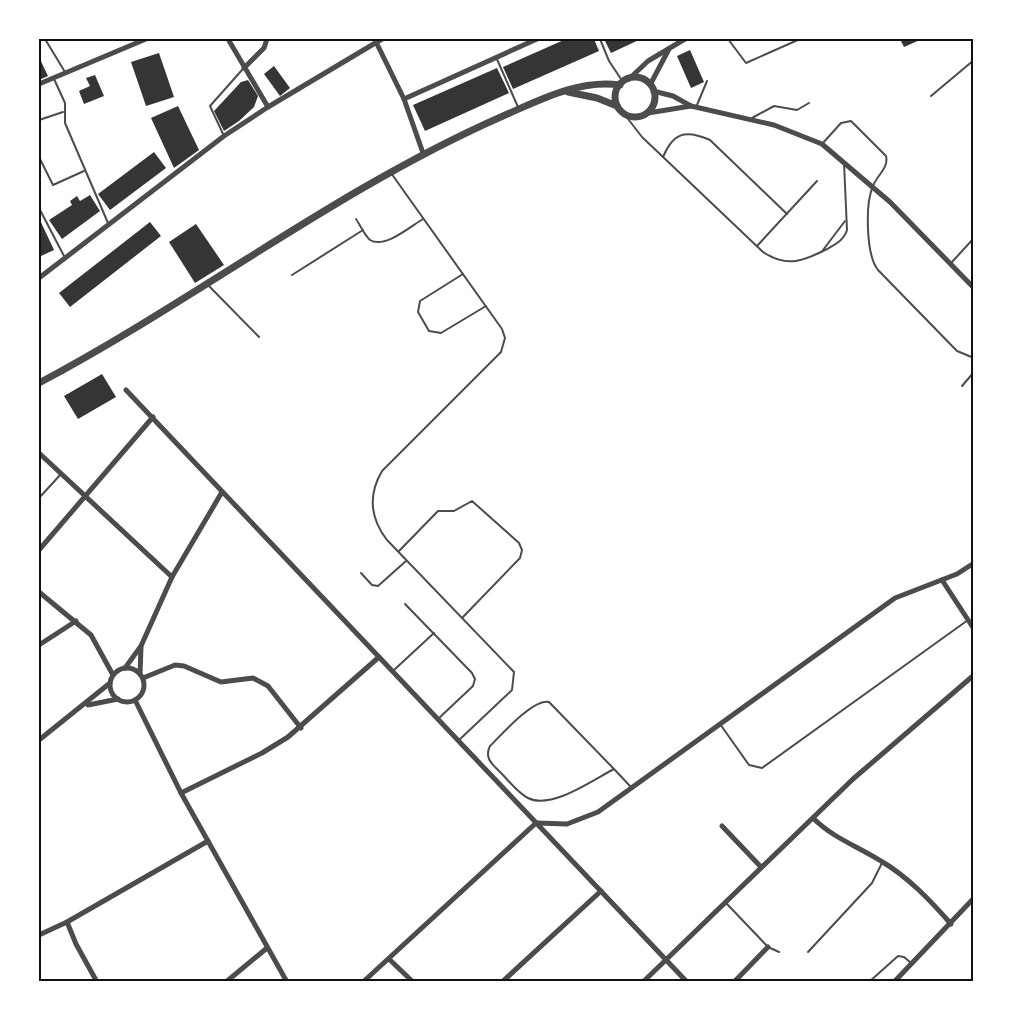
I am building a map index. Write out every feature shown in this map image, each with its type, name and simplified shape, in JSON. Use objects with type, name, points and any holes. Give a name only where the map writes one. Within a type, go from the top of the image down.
[{"type":"street","points":[[39,84],[66,75],[135,41],[146,39]]},
{"type":"street","points":[[228,39],[268,107]]},
{"type":"street","points":[[244,68],[264,48],[267,39]]},
{"type":"street","points":[[39,279],[224,136],[382,39]]},
{"type":"street","points":[[404,99],[537,39]]},
{"type":"street","points":[[617,106],[615,95],[624,82],[648,61],[685,39]]},
{"type":"street","points":[[376,44],[404,99],[423,153]]},
{"type":"street","points":[[648,113],[654,102],[652,88],[670,48]]},
{"type":"street","points":[[39,383],[100,351],[206,283],[423,153],[519,110],[592,84],[643,79],[652,88],[694,107],[792,130],[822,144],[844,160],[872,186],[973,286]]},
{"type":"street","points":[[566,92],[597,98],[617,106],[625,115],[637,117],[648,113],[694,107]]},
{"type":"street","points":[[126,390],[687,982]]},
{"type":"street","points":[[39,550],[153,417]]},
{"type":"street","points":[[39,453],[172,577]]},
{"type":"street","points":[[39,740],[82,708],[110,682],[113,675],[125,668],[141,646],[172,577],[222,492]]},
{"type":"street","points":[[363,982],[536,823],[557,825],[578,822],[598,812],[896,598],[942,580],[974,563]]},
{"type":"street","points":[[942,580],[974,629]]},
{"type":"street","points":[[39,592],[76,621],[99,645],[113,675]]},
{"type":"street","points":[[39,645],[76,621]]},
{"type":"street","points":[[110,682],[111,692],[123,702],[135,700],[142,693],[141,646]]},
{"type":"street","points":[[181,793],[262,753],[301,728],[379,657]]},
{"type":"street","points":[[142,676],[176,665],[184,666],[220,682],[253,678],[268,686],[301,728]]},
{"type":"street","points":[[125,668],[133,669],[142,676]]},
{"type":"street","points":[[643,982],[893,743],[974,675]]},
{"type":"street","points":[[82,708],[96,702],[118,699]]},
{"type":"street","points":[[135,700],[181,793],[287,982]]},
{"type":"street","points":[[813,818],[833,836],[882,862],[931,902],[951,924]]},
{"type":"street","points":[[722,826],[761,867]]},
{"type":"street","points":[[41,932],[68,922],[208,841]]},
{"type":"street","points":[[502,982],[601,891]]},
{"type":"street","points":[[895,982],[974,898]]},
{"type":"street","points":[[68,922],[76,944],[97,982]]},
{"type":"street","points":[[735,982],[768,947]]},
{"type":"street","points":[[226,982],[267,948]]},
{"type":"street","points":[[389,959],[413,982]]},
{"type":"lane","points":[[45,39],[66,75]]},
{"type":"lane","points":[[600,39],[609,61],[624,82]]},
{"type":"lane","points":[[728,39],[746,63],[800,39]]},
{"type":"lane","points":[[496,57],[519,110]]},
{"type":"lane","points":[[931,96],[974,60]]},
{"type":"lane","points":[[224,136],[210,106],[244,68]]},
{"type":"lane","points":[[54,80],[65,104],[63,112],[85,171],[109,226]]},
{"type":"lane","points":[[694,107],[707,81]]},
{"type":"lane","points":[[749,120],[774,106],[797,110],[809,103]]},
{"type":"lane","points":[[39,120],[63,112]]},
{"type":"lane","points":[[625,115],[642,137],[757,246],[770,256],[785,262],[804,261],[845,236],[847,230],[844,160]]},
{"type":"lane","points":[[822,144],[843,122],[851,121],[887,159],[887,164],[872,186],[869,227],[870,255],[875,266],[957,351],[974,358]]},
{"type":"lane","points":[[663,157],[670,141],[676,136],[699,136],[710,140],[787,214]]},
{"type":"lane","points":[[39,157],[53,185],[85,171]]},
{"type":"lane","points":[[390,172],[502,329],[505,338],[503,348],[382,471],[374,488],[372,507],[376,525],[398,552],[509,664],[514,672],[515,681],[512,690],[458,741]]},
{"type":"lane","points":[[757,246],[817,181]]},
{"type":"lane","points":[[39,208],[65,259]]},
{"type":"lane","points":[[356,219],[369,239],[382,242],[423,219]]},
{"type":"lane","points":[[822,252],[845,220]]},
{"type":"lane","points":[[292,275],[363,230]]},
{"type":"lane","points":[[950,264],[974,238]]},
{"type":"lane","points":[[463,274],[420,301],[418,312],[429,331],[441,333],[486,306]]},
{"type":"lane","points":[[206,283],[259,337]]},
{"type":"lane","points":[[962,386],[974,372]]},
{"type":"lane","points":[[39,498],[61,474]]},
{"type":"lane","points":[[974,474],[974,482]]},
{"type":"lane","points":[[398,552],[438,511],[454,512],[472,501],[519,543],[522,550],[520,558],[463,617]]},
{"type":"lane","points":[[361,573],[372,585],[378,586],[407,561]]},
{"type":"lane","points":[[405,604],[474,676],[473,686],[438,719]]},
{"type":"lane","points":[[720,724],[749,765],[762,768],[968,620]]},
{"type":"lane","points":[[393,672],[434,633]]},
{"type":"lane","points":[[614,769],[550,802],[538,802],[527,798],[489,760],[488,752],[490,746],[535,705],[546,701],[614,769],[632,788]]},
{"type":"lane","points":[[808,952],[872,883],[882,862]]},
{"type":"lane","points":[[726,903],[768,947],[779,952]]},
{"type":"lane","points":[[869,982],[898,956],[904,957],[912,964]]},
{"type":"building","points":[[566,39],[594,39],[599,51],[513,89],[503,67]]},
{"type":"building","points":[[604,39],[641,39],[611,53]]},
{"type":"building","points":[[900,39],[922,39],[904,47]]},
{"type":"building","points":[[690,50],[704,82],[691,88],[677,56]]},
{"type":"building","points":[[159,53],[174,97],[146,106],[131,62]]},
{"type":"building","points":[[39,57],[48,76],[39,80]]},
{"type":"building","points":[[274,66],[290,88],[280,96],[264,74]]},
{"type":"building","points":[[497,68],[509,93],[425,131],[413,105]]},
{"type":"building","points":[[95,75],[104,96],[84,104],[79,91],[90,86],[86,78]]},
{"type":"building","points":[[248,80],[258,96],[254,107],[224,131],[214,111],[241,82]]},
{"type":"building","points":[[178,106],[199,150],[174,168],[151,118]]},
{"type":"building","points":[[154,152],[166,168],[110,210],[98,194]]},
{"type":"building","points":[[90,195],[100,211],[62,239],[49,220],[72,205],[70,201],[77,196],[80,201]]},
{"type":"building","points":[[39,218],[54,250],[39,257]]},
{"type":"building","points":[[150,222],[161,236],[70,307],[59,293]]},
{"type":"building","points":[[196,224],[224,265],[195,283],[169,242]]},
{"type":"building","points":[[102,374],[116,397],[78,419],[64,396]]}]
